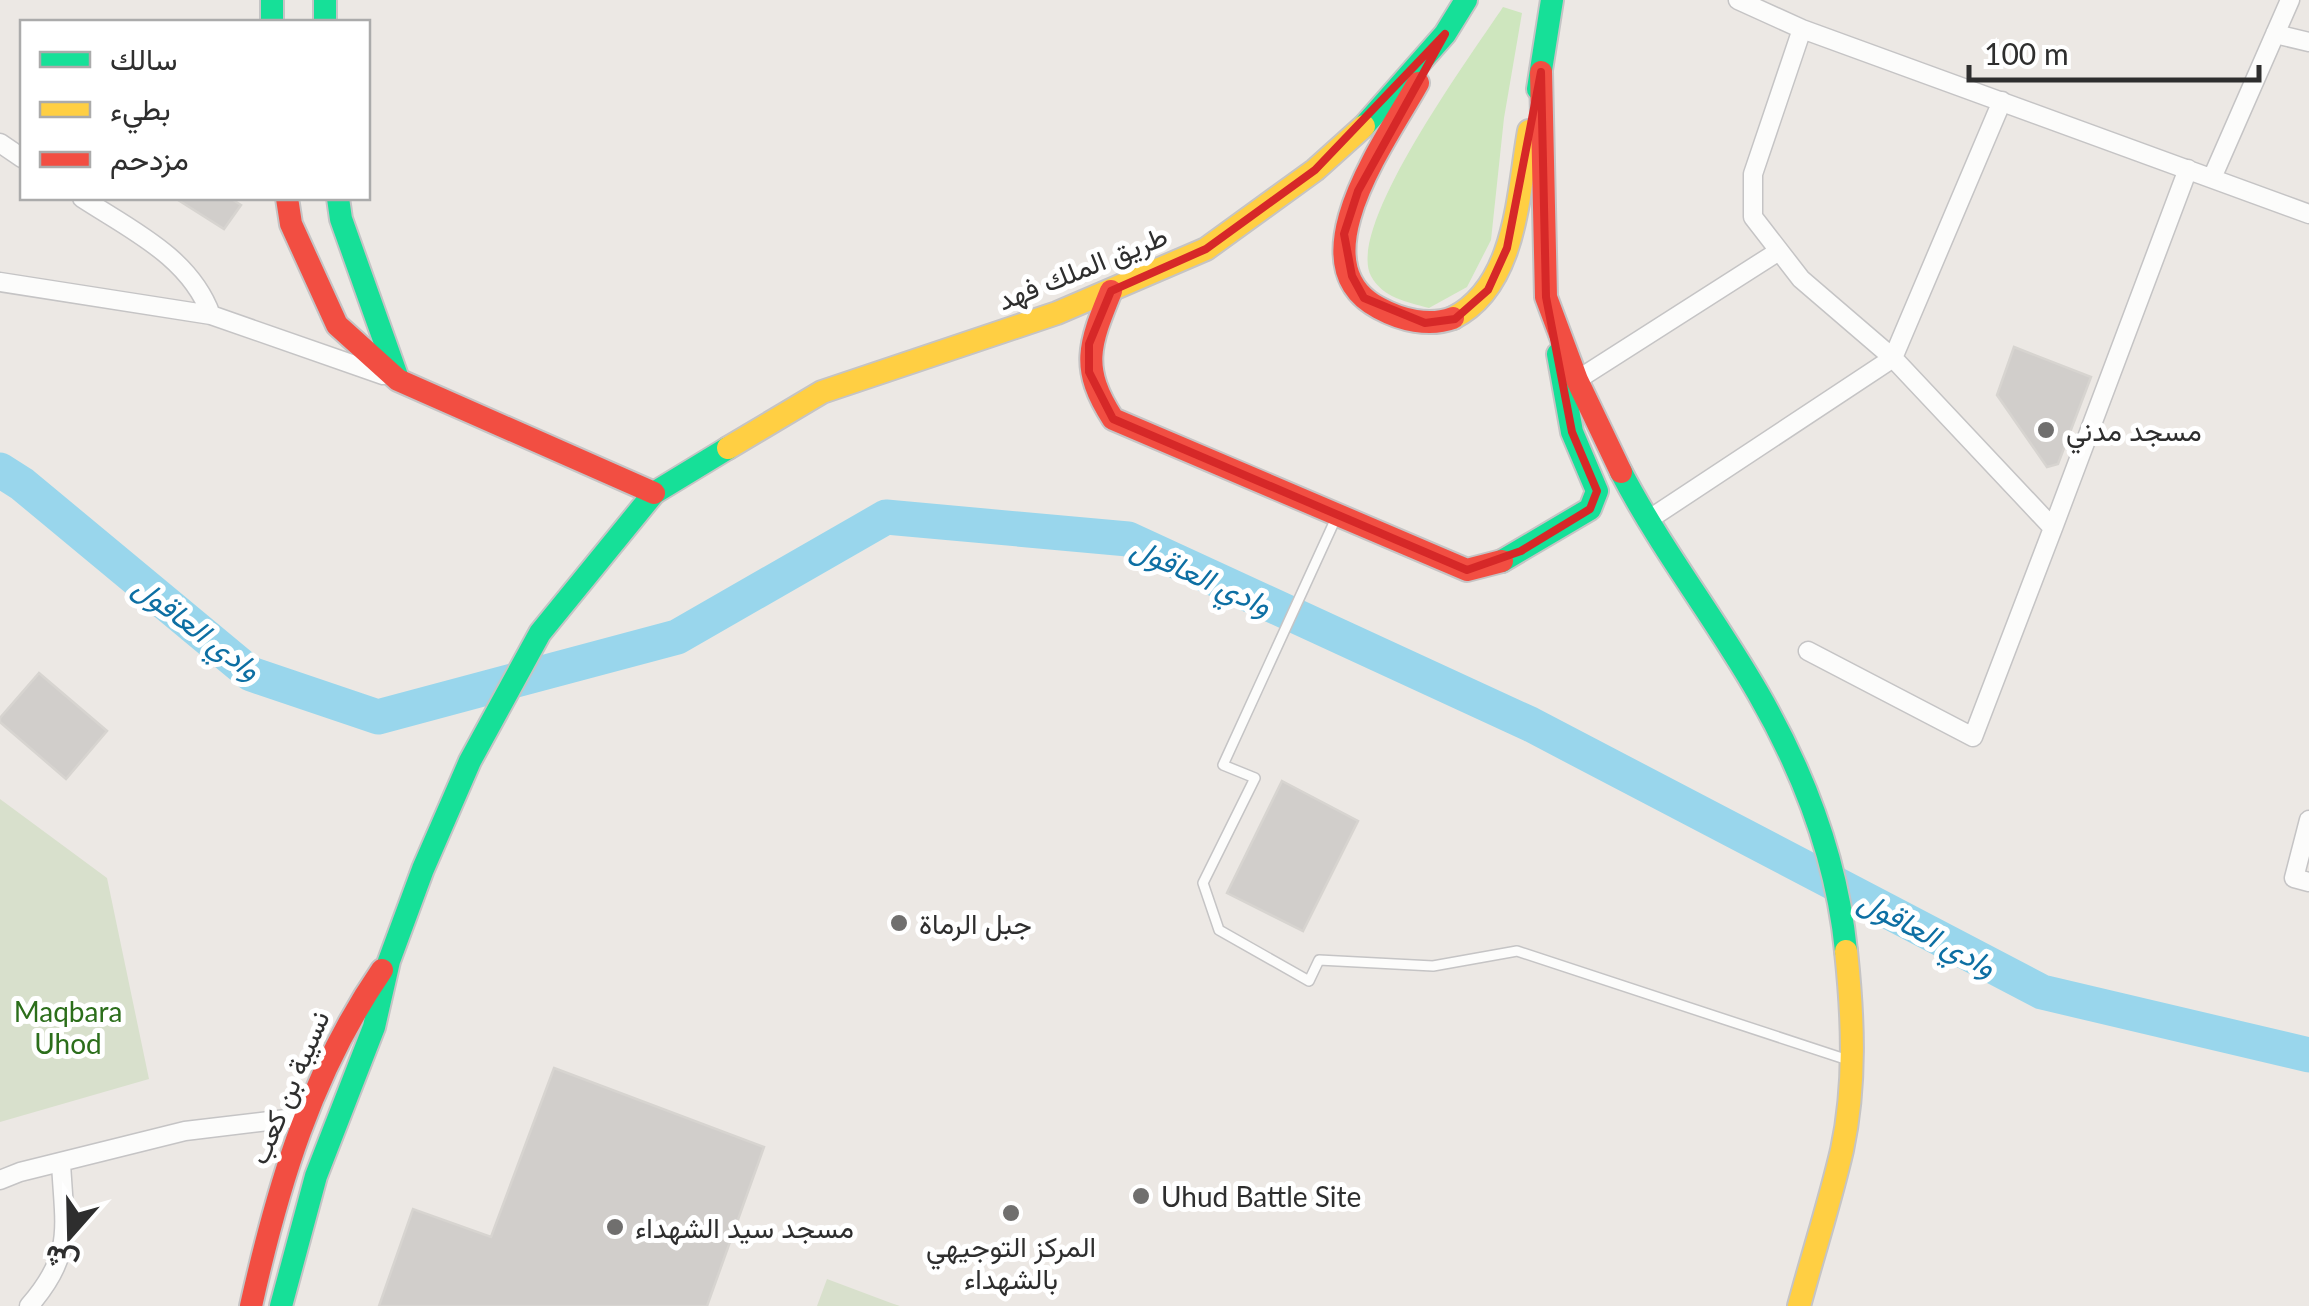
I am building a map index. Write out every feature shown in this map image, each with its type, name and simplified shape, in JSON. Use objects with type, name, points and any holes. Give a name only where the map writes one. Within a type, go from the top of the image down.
[{"type":"main road","name":"طريق الملك فهد","points":[[390,960],[470,761],[540,633],[654,493],[822,392],[1056,313],[1206,249],[1315,170],[1372,118],[1445,34],[1466,0]]},
{"type":"main road","points":[[1445,34],[1358,192],[1344,234],[1352,276],[1364,298],[1398,316],[1425,323],[1455,319],[1488,290],[1507,248],[1552,0]]},
{"type":"main road","points":[[1111,291],[1089,344],[1089,372],[1095,393],[1114,419],[1337,518],[1467,570],[1499,563],[1590,509],[1596,490],[1572,432],[1546,297],[1541,72]]},
{"type":"main road","points":[[287,200],[291,224],[337,325],[398,380],[654,493]]},
{"type":"main road","points":[[338,200],[398,380]]},
{"type":"main road","points":[[1546,297],[1577,380],[1622,476],[1758,694],[1805,788],[1834,881],[1851,998],[1852,1061],[1842,1149],[1799,1306]]},
{"type":"main road","points":[[281,1306],[316,1176],[374,1027],[390,960]]},
{"type":"main road","name":"نسيبة بن كعب","points":[[251,1306],[277,1195],[302,1117],[354,1006],[390,960]]},
{"type":"street","points":[[1738,0],[1802,28],[2309,214]]},
{"type":"street","points":[[2212,178],[2290,0]]},
{"type":"street","points":[[1802,28],[1753,174],[1753,217],[1801,279],[1893,358],[2053,528]]},
{"type":"street","points":[[2275,34],[2309,42]]},
{"type":"street","points":[[1648,520],[1893,358],[2002,101]]},
{"type":"street","points":[[1808,651],[1973,738],[2188,169]]},
{"type":"street","points":[[85,200],[172,258],[204,294],[211,315]]},
{"type":"street","points":[[1577,380],[1780,250]]},
{"type":"street","points":[[0,282],[211,315],[398,380]]},
{"type":"street","points":[[2309,820],[2294,878],[2309,882]]},
{"type":"street","points":[[0,1180],[185,1131],[302,1117]]},
{"type":"street","points":[[29,1306],[50,1282],[65,1244],[60,1162]]},
{"type":"street","points":[[50,1282],[53,1306]]},
{"type":"lane","points":[[1337,518],[1223,765],[1254,778],[1203,883],[1219,930],[1309,981],[1319,960],[1433,966],[1517,951],[1852,1061]]},
{"type":"highlighted area","points":[[1445,34],[1358,191],[1344,234],[1352,276],[1364,298],[1425,323],[1455,319],[1488,290],[1507,248],[1541,72],[1546,297],[1572,432],[1597,491],[1590,509],[1521,551],[1467,570],[1113,419],[1089,372],[1089,344],[1111,291],[1206,249],[1315,170]]},
{"type":"green space","points":[[1503,7],[1522,13],[1504,118],[1491,240],[1467,287],[1429,308],[1404,301],[1382,289],[1371,276],[1368,252],[1376,219],[1416,140]]},
{"type":"green space","name":"Maqbara Uhod","points":[[0,799],[107,878],[149,1079],[0,1122]]},
{"type":"green space","points":[[827,1279],[891,1303],[900,1306],[817,1306]]},
{"type":"building","points":[[178,200],[233,200],[241,205],[224,229]]},
{"type":"building","name":"مسجد مدني","points":[[2014,347],[2091,377],[2058,464],[2047,467],[1997,395]]},
{"type":"building","points":[[39,673],[107,731],[66,779],[0,722]]},
{"type":"building","points":[[1282,781],[1358,821],[1303,931],[1227,893]]},
{"type":"building","name":"مسجد سيد الشهداء","points":[[554,1068],[764,1147],[707,1306],[379,1306],[413,1209],[491,1237]]},
{"type":"waterway","name":"وادي العاقول","points":[[0,470],[22,484],[251,674],[378,717],[677,637],[886,517],[1128,539],[1530,724],[2042,992],[2309,1055]]},
{"type":"traffic: fast","points":[[272,0],[272,20]]},
{"type":"traffic: fast","points":[[325,0],[325,20]]},
{"type":"traffic: fast","points":[[1364,126],[1445,34],[1466,0]]},
{"type":"traffic: fast","points":[[1538,89],[1552,0]]},
{"type":"traffic: fast","points":[[338,200],[341,219],[398,379]]},
{"type":"traffic: fast","points":[[1502,561],[1590,509],[1597,491],[1572,432],[1558,354]]},
{"type":"traffic: fast","points":[[281,1306],[316,1176],[374,1027],[389,961],[423,869],[470,761],[540,633],[654,493],[728,448]]},
{"type":"traffic: fast","points":[[1621,472],[1741,665],[1789,753],[1826,850],[1846,951]]},
{"type":"traffic: slow","points":[[728,448],[822,392],[1057,313],[1206,249],[1315,170],[1364,126]]},
{"type":"traffic: slow","points":[[1453,318],[1474,303],[1502,261],[1517,209],[1529,131]]},
{"type":"traffic: slow","points":[[1799,1306],[1842,1150],[1850,1101],[1852,1050],[1846,951]]},
{"type":"traffic: jam","points":[[1541,72],[1546,297],[1577,380],[1621,472]]},
{"type":"traffic: jam","points":[[1418,83],[1356,198],[1346,231],[1345,261],[1355,288],[1379,308],[1415,321],[1453,318]]},
{"type":"traffic: jam","points":[[287,200],[291,224],[337,325],[398,380],[654,493]]},
{"type":"traffic: jam","points":[[1111,291],[1091,356],[1096,385],[1113,419],[1467,570],[1502,561]]},
{"type":"traffic: jam","points":[[251,1306],[300,1131],[335,1049],[382,970]]},
{"type":"place","name":"مسجد مدني","points":[[2046,430]]},
{"type":"place","name":"جبل الرماة","points":[[899,923]]},
{"type":"place","name":"Uhud Battle Site","points":[[1141,1196]]},
{"type":"place","name":"المركز التوجيهي بالشهداء","points":[[1011,1213]]},
{"type":"place","name":"مسجد سيد الشهداء","points":[[615,1227]]}]
